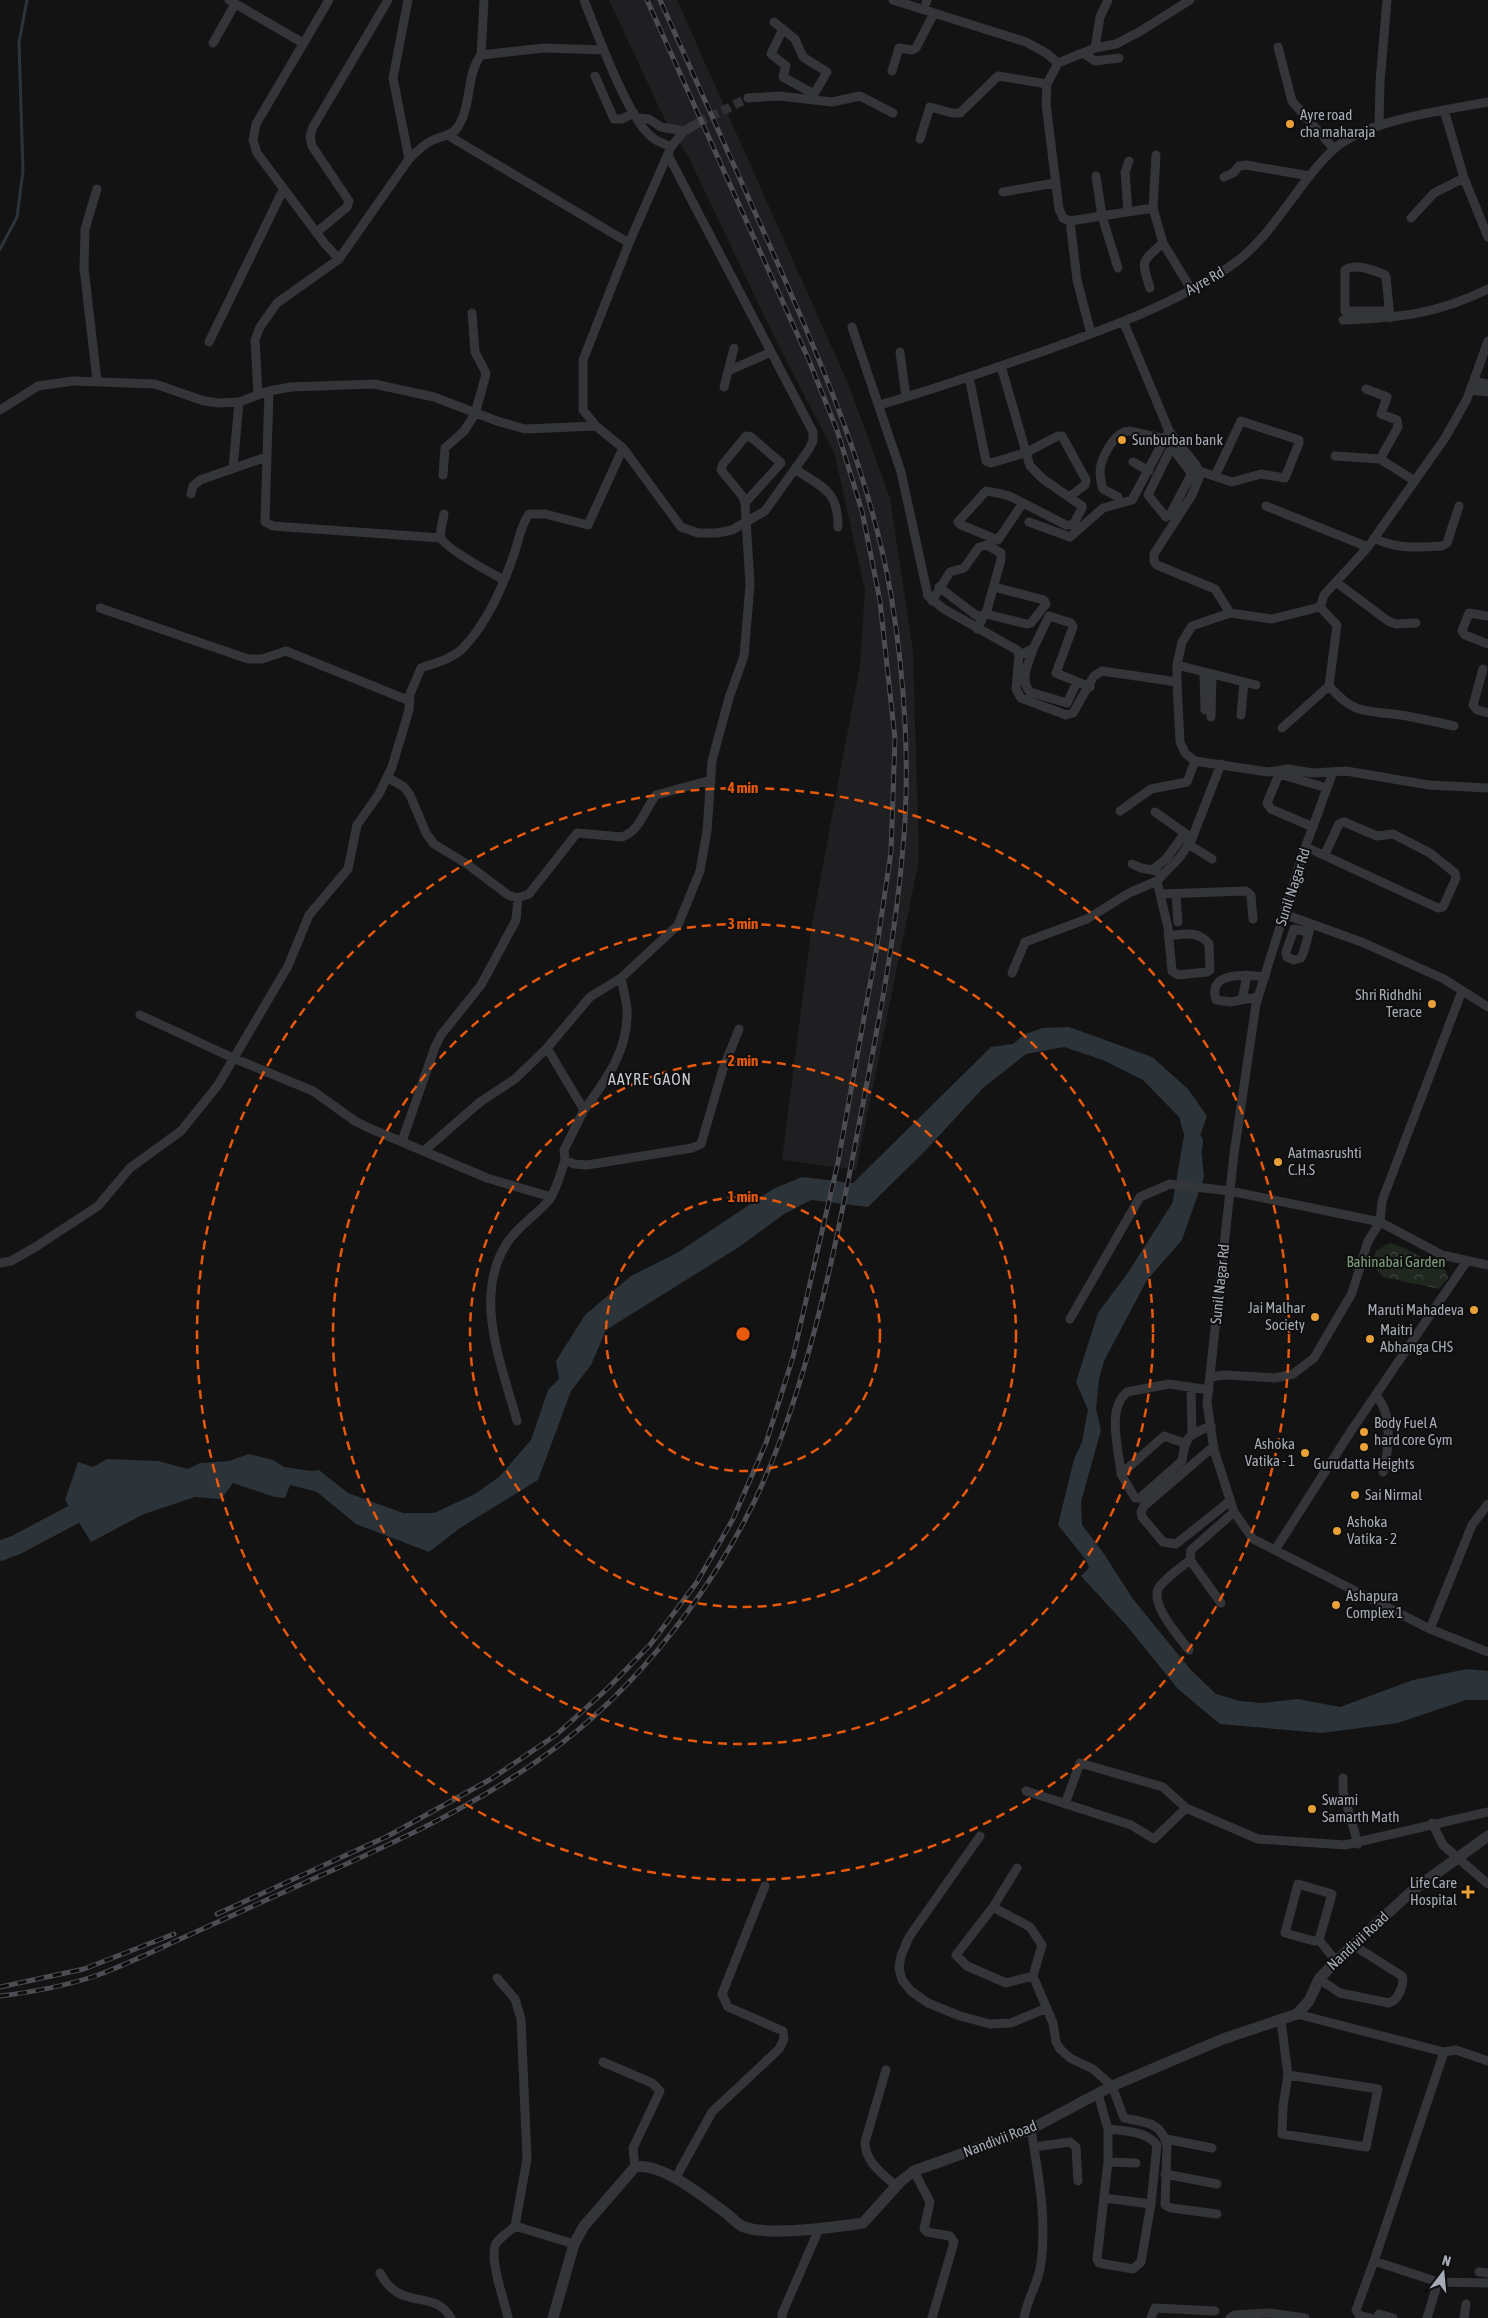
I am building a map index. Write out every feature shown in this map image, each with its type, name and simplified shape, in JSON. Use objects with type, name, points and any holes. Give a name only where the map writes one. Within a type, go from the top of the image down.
[{"type":"street","points":[[329,0],[256,124],[253,140],[257,154],[283,190],[339,259]]},
{"type":"street","points":[[317,232],[347,208],[349,201],[312,146],[310,136],[313,127],[388,0]]},
{"type":"street","points":[[408,0],[393,78],[409,159]]},
{"type":"street","points":[[258,395],[255,340],[260,327],[277,303],[339,259],[409,159],[434,139],[449,136],[461,121],[474,65],[481,55],[484,0]]},
{"type":"street","points":[[584,0],[604,50],[635,116],[652,138],[670,151],[813,432],[813,441],[765,511],[732,530],[717,533],[698,533],[680,527],[623,448],[596,426],[583,410],[583,360],[629,244],[670,151],[684,131],[698,123]]},
{"type":"street","points":[[893,0],[1026,42],[1046,53],[1058,63]]},
{"type":"street","points":[[1096,48],[1100,17],[1108,0]]},
{"type":"street","points":[[1153,208],[1070,221],[1063,218],[1059,209],[1055,183],[1046,104],[1047,84],[1058,63],[1096,48],[1116,44],[1190,0]]},
{"type":"street","points":[[1379,126],[1380,82],[1387,0]]},
{"type":"street","points":[[214,43],[232,2],[303,43]]},
{"type":"street","points":[[892,71],[899,48],[912,50],[916,48],[934,13]]},
{"type":"street","points":[[774,22],[783,29],[795,39],[803,57],[827,72],[814,94],[785,80],[782,76],[786,68],[785,64],[771,54],[783,29]]},
{"type":"street","points":[[481,55],[544,48],[604,50]]},
{"type":"street","points":[[1278,48],[1292,101],[1334,149]]},
{"type":"street","points":[[1083,53],[1095,61],[1119,58]]},
{"type":"street","points":[[595,76],[614,119],[635,116],[649,119],[661,127],[684,131]]},
{"type":"street","points":[[920,139],[930,108],[960,113],[998,76],[1047,84]]},
{"type":"street","points":[[748,98],[779,96],[832,102],[860,96],[893,113]]},
{"type":"street","name":"Ayre Rd","points":[[880,404],[970,377],[1124,322],[1191,289],[1231,266],[1259,240],[1310,176],[1334,149],[1349,138],[1379,126],[1444,110],[1488,102]]},
{"type":"street","points":[[1444,110],[1464,178],[1488,238]]},
{"type":"street","points":[[449,136],[629,244]]},
{"type":"street","points":[[1156,155],[1153,208],[1163,243],[1191,289]]},
{"type":"street","points":[[1128,212],[1126,172],[1129,161]]},
{"type":"street","points":[[1224,177],[1233,173],[1239,166],[1246,165],[1310,176]]},
{"type":"street","points":[[1096,176],[1102,216],[1118,268]]},
{"type":"street","points":[[1410,218],[1434,194],[1464,178]]},
{"type":"street","points":[[1003,192],[1055,183]]},
{"type":"street","points":[[97,189],[85,229],[84,268],[97,381]]},
{"type":"street","points":[[208,342],[283,190]]},
{"type":"street","points":[[1070,221],[1077,280],[1091,334]]},
{"type":"street","points":[[1150,288],[1143,263],[1163,243]]},
{"type":"street","points":[[1351,267],[1364,268],[1384,275],[1390,315],[1345,311],[1345,270],[1351,267]]},
{"type":"street","points":[[1343,320],[1442,309],[1488,288]]},
{"type":"street","points":[[443,475],[445,448],[464,431],[475,414],[486,373],[476,352],[472,313]]},
{"type":"street","points":[[1124,322],[1168,435],[1196,470],[1200,480],[1197,488],[1154,554],[1154,561],[1157,565],[1216,590],[1230,613]]},
{"type":"street","points":[[852,327],[880,404],[900,472],[928,596],[932,601],[977,629],[1017,650],[1020,655],[1016,689],[1020,698],[1066,715],[1073,713],[1090,687],[1094,676],[1102,671],[1177,682]]},
{"type":"street","points":[[1320,607],[1324,595],[1368,547],[1446,438],[1472,385],[1486,351],[1488,341]]},
{"type":"street","points":[[724,387],[734,348]]},
{"type":"street","points":[[728,371],[771,352]]},
{"type":"street","points":[[900,352],[906,397]]},
{"type":"street","points":[[1001,366],[1030,466],[1043,479],[1082,508],[1073,525],[1070,526],[1007,493],[995,494],[986,491],[958,522],[998,540],[1024,503]]},
{"type":"street","points":[[970,377],[986,461],[991,464],[1025,453],[1058,436],[1062,436],[1086,480],[1085,485],[1069,497]]},
{"type":"street","points":[[0,410],[38,386],[64,381],[154,384],[204,401],[239,402],[269,391],[317,385],[374,384],[434,397],[475,414],[525,429],[596,426]]},
{"type":"street","points":[[1472,385],[1488,384]]},
{"type":"street","points":[[1472,385],[1488,392]]},
{"type":"street","points":[[1366,389],[1386,397],[1381,414],[1397,420],[1398,423],[1398,427],[1380,459]]},
{"type":"street","points":[[269,391],[266,522],[273,526],[441,538],[478,566],[504,580]]},
{"type":"street","points":[[233,468],[239,402]]},
{"type":"street","points":[[1196,470],[1170,515],[1166,517],[1148,495],[1169,452],[1176,453],[1196,470],[1232,482],[1238,482],[1261,474],[1285,478],[1299,440],[1241,421],[1215,476]]},
{"type":"street","points":[[1118,497],[1103,489],[1100,466],[1116,436],[1123,431],[1168,435]]},
{"type":"street","points":[[1029,522],[1070,537],[1103,508],[1132,500],[1168,435]]},
{"type":"street","points":[[425,1150],[480,1102],[514,1079],[547,1048],[590,998],[621,978],[678,925],[700,871],[707,832],[714,752],[729,698],[744,656],[750,585],[745,503],[743,497],[721,470],[723,464],[746,436],[751,437],[781,463],[745,503]]},
{"type":"street","points":[[0,1263],[10,1261],[37,1246],[98,1206],[130,1168],[181,1132],[218,1085],[288,966],[309,915],[348,869],[357,826],[388,777],[408,714],[412,687],[421,668],[446,660],[462,649],[500,594],[522,524],[529,514],[546,514],[588,526],[623,448]]},
{"type":"street","points":[[1335,456],[1380,459],[1414,481]]},
{"type":"street","points":[[191,494],[191,489],[196,482],[266,457]]},
{"type":"street","points":[[1133,462],[1149,471]]},
{"type":"street","points":[[795,469],[827,490],[835,501],[838,527]]},
{"type":"street","points":[[1266,506],[1368,547]]},
{"type":"street","points":[[1374,538],[1389,546],[1442,546],[1447,543],[1459,506]]},
{"type":"street","points":[[441,538],[444,514]]},
{"type":"street","points":[[932,601],[950,572],[964,568],[979,547],[987,545],[1001,556],[986,614],[977,629]]},
{"type":"street","points":[[1336,582],[1388,621],[1396,624],[1416,623]]},
{"type":"street","points":[[939,587],[977,616],[986,614],[1029,624],[1046,604],[1044,600],[994,586]]},
{"type":"street","points":[[1320,607],[1272,618],[1230,613],[1192,626],[1182,642],[1177,665],[1180,742],[1185,753],[1195,761],[1268,772],[1288,769],[1313,773],[1358,772],[1429,786],[1488,788]]},
{"type":"street","points":[[1282,728],[1329,686],[1337,625],[1320,607]]},
{"type":"street","points":[[100,608],[248,659],[262,659],[286,651],[410,701]]},
{"type":"street","points":[[1488,616],[1469,613],[1462,631],[1465,635],[1488,644]]},
{"type":"street","points":[[1077,682],[1067,703],[1030,692],[1025,682],[1025,674],[1033,648],[1049,616],[1071,623],[1073,627],[1056,673],[1090,687]]},
{"type":"street","points":[[1020,655],[1033,648]]},
{"type":"street","points":[[1177,665],[1256,685]]},
{"type":"street","points":[[1483,669],[1473,705],[1477,710],[1488,712]]},
{"type":"street","points":[[1208,673],[1208,714]]},
{"type":"street","points":[[1241,715],[1244,682]]},
{"type":"street","points":[[1329,686],[1350,706],[1366,713],[1400,715],[1454,726]]},
{"type":"street","points":[[1120,811],[1150,789],[1187,782],[1195,761]]},
{"type":"street","points":[[1012,973],[1026,942],[1087,919],[1129,893],[1161,877],[1189,838],[1221,764]]},
{"type":"street","name":"Sunil Nagar Rd","points":[[1333,772],[1313,826],[1258,997],[1230,1191],[1207,1403],[1214,1446],[1234,1512],[1253,1539],[1430,1629],[1488,1652]]},
{"type":"street","points":[[1313,826],[1271,809],[1267,803],[1279,774],[1327,788]]},
{"type":"street","points":[[388,777],[404,787],[410,795],[426,833],[434,844],[467,864],[508,895],[518,898],[529,894],[577,833],[622,836],[629,834],[635,830],[656,795],[711,780]]},
{"type":"street","points":[[1155,812],[1189,838],[1212,859]]},
{"type":"street","points":[[1306,847],[1325,854],[1438,908],[1443,907],[1456,878],[1455,873],[1430,853],[1394,834],[1377,836],[1344,822],[1339,824],[1325,854]]},
{"type":"street","points":[[1153,869],[1189,838]]},
{"type":"street","points":[[1132,864],[1141,868],[1153,869],[1161,877],[1160,894],[1174,973],[1178,975],[1207,972],[1210,970],[1209,944],[1199,935],[1190,933],[1168,936]]},
{"type":"street","points":[[1160,894],[1246,891],[1251,895],[1253,919]]},
{"type":"street","points":[[1176,894],[1178,922]]},
{"type":"street","points":[[402,1141],[435,1047],[441,1035],[485,976],[516,920],[518,898]]},
{"type":"street","points":[[1284,914],[1310,928],[1364,943],[1444,979],[1488,1007]]},
{"type":"street","points":[[1258,997],[1230,1002],[1216,1000],[1218,984],[1236,974],[1265,977]]},
{"type":"street","points":[[1242,1000],[1248,975]]},
{"type":"street","points":[[517,1421],[497,1346],[489,1302],[490,1289],[496,1264],[507,1244],[551,1198],[565,1160],[564,1150],[584,1110],[611,1074],[622,1048],[627,1009],[621,978]]},
{"type":"street","points":[[1210,1377],[1224,1375],[1275,1378],[1293,1374],[1314,1358],[1352,1293],[1368,1241],[1380,1222],[1382,1201],[1462,991]]},
{"type":"street","points":[[140,1015],[233,1058],[313,1091],[355,1121],[504,1185],[551,1198]]},
{"type":"street","points":[[565,1160],[574,1164],[587,1165],[692,1148],[701,1144],[723,1069],[739,1030]]},
{"type":"street","points":[[547,1048],[584,1110]]},
{"type":"street","points":[[1070,1318],[1140,1197],[1170,1184],[1230,1191],[1380,1222],[1442,1255],[1488,1265]]},
{"type":"street","points":[[1276,1550],[1467,1260]]},
{"type":"street","points":[[1209,1390],[1170,1384],[1127,1392],[1122,1396],[1115,1414],[1121,1474],[1135,1498],[1140,1498],[1182,1461],[1184,1443],[1192,1433],[1211,1426]]},
{"type":"street","points":[[1191,1387],[1192,1433]]},
{"type":"street","points":[[1376,1396],[1382,1402],[1389,1450],[1383,1472]]},
{"type":"street","points":[[1121,1474],[1164,1436],[1184,1443]]},
{"type":"street","points":[[1214,1446],[1144,1506],[1141,1512],[1142,1517],[1163,1542],[1176,1544],[1230,1501]]},
{"type":"street","points":[[1430,1629],[1472,1524],[1488,1504]]},
{"type":"street","points":[[1221,1603],[1190,1560],[1190,1550],[1234,1512]]},
{"type":"street","points":[[1189,1650],[1160,1610],[1156,1598],[1159,1587],[1190,1560]]},
{"type":"street","points":[[1065,1804],[1080,1764],[1163,1787],[1186,1808],[1258,1839],[1345,1845],[1358,1844],[1432,1824],[1488,1812]]},
{"type":"street","points":[[1343,1778],[1343,1792],[1358,1844]]},
{"type":"street","points":[[1026,1791],[1131,1825],[1154,1839],[1186,1808]]},
{"type":"street","points":[[1432,1824],[1443,1845],[1488,1884]]},
{"type":"street","points":[[980,1836],[909,1937],[900,1956],[899,1968],[902,1980],[911,1991],[928,2003],[960,2016],[990,2024],[1011,2023],[1047,2008]]},
{"type":"street","name":"Nandivii Road","points":[[636,2167],[650,2167],[675,2179],[744,2227],[819,2229],[863,2223],[896,2186],[914,2172],[1031,2129],[1112,2086],[1223,2039],[1297,2014],[1309,2001],[1319,1978],[1412,1890],[1460,1859],[1488,1836]]},
{"type":"street","points":[[1016,1868],[992,1907],[956,1955],[967,1966],[1006,1983],[1033,1976]]},
{"type":"street","points":[[1298,1884],[1332,1894],[1319,1940],[1314,1941],[1285,1933],[1298,1884]]},
{"type":"street","points":[[675,2179],[712,2112],[778,2049],[784,2039],[782,2032],[728,2007],[722,1994],[765,1886]]},
{"type":"street","points":[[992,1907],[1030,1927],[1042,1945],[1033,1976],[1047,2008],[1060,2049],[1070,2058],[1093,2069],[1112,2086],[1124,2118],[1154,2125],[1166,2139],[1163,2202],[1167,2207],[1217,2214]]},
{"type":"street","points":[[1319,1940],[1336,1961]]},
{"type":"street","points":[[1319,1978],[1340,1993],[1389,2003],[1396,2000],[1403,1984],[1402,1976],[1353,1945]]},
{"type":"street","points":[[496,1978],[516,1999],[521,2019],[527,2159],[515,2226],[496,2242],[494,2250],[496,2269],[508,2318]]},
{"type":"street","points":[[1297,2014],[1444,2052],[1456,2050],[1488,2061]]},
{"type":"street","points":[[1281,2020],[1288,2075],[1282,2116],[1282,2134],[1366,2147],[1378,2090],[1288,2075]]},
{"type":"street","points":[[1370,2318],[1359,2315],[1356,2310],[1444,2052]]},
{"type":"street","points":[[553,2318],[574,2244],[584,2226],[636,2167],[632,2148],[660,2091],[652,2083],[603,2062]]},
{"type":"street","points":[[886,2070],[865,2142],[865,2152],[870,2162],[896,2186]]},
{"type":"street","points":[[1098,2094],[1108,2129],[1108,2162],[1097,2259],[1099,2263],[1104,2265],[1133,2268],[1140,2262],[1151,2204],[1157,2146],[1152,2140],[1135,2132],[1108,2129]]},
{"type":"street","points":[[1135,2132],[1137,2120]]},
{"type":"street","points":[[1024,2318],[1026,2304],[1041,2265],[1043,2238],[1042,2190],[1031,2129]]},
{"type":"street","points":[[1166,2139],[1212,2148]]},
{"type":"street","points":[[1034,2147],[1070,2142],[1076,2147],[1078,2181]]},
{"type":"street","points":[[1108,2162],[1136,2163]]},
{"type":"street","points":[[914,2172],[930,2202],[924,2229],[927,2232],[950,2236],[954,2242],[932,2318]]},
{"type":"street","points":[[1165,2174],[1217,2184]]},
{"type":"street","points":[[1104,2198],[1151,2204]]},
{"type":"street","points":[[515,2226],[574,2244]]},
{"type":"street","points":[[782,2318],[782,2314],[819,2229]]},
{"type":"street","points":[[1374,2261],[1436,2281],[1488,2283]]},
{"type":"street","points":[[380,2274],[393,2292],[403,2297],[438,2304],[445,2308],[451,2318]]},
{"type":"street","points":[[1422,2318],[1436,2281]]},
{"type":"street","points":[[1427,2318],[1436,2281]]},
{"type":"street","points":[[1464,2318],[1466,2304]]},
{"type":"street","points":[[1152,2318],[1155,2308],[1215,2311]]},
{"type":"street","points":[[1230,2318],[1234,2314],[1269,2313],[1305,2318]]},
{"type":"street","points":[[1377,2318],[1379,2314],[1393,2318]]},
{"type":"shaded area","points":[[609,0],[677,0],[850,388],[890,498],[913,651],[919,860],[856,1170],[782,1160],[812,924],[860,665],[865,590],[834,452],[779,347],[687,154],[663,116]]},
{"type":"shaded area","points":[[1069,1027],[1152,1057],[1188,1089],[1207,1116],[1200,1136],[1204,1177],[1182,1240],[1147,1280],[1104,1361],[1099,1379],[1096,1409],[1101,1430],[1081,1502],[1082,1525],[1102,1551],[1133,1599],[1190,1669],[1216,1694],[1240,1701],[1262,1703],[1298,1699],[1340,1707],[1413,1680],[1467,1669],[1488,1671],[1488,1700],[1466,1700],[1398,1723],[1322,1733],[1220,1724],[1178,1689],[1127,1626],[1081,1576],[1089,1568],[1086,1560],[1058,1525],[1074,1459],[1082,1442],[1088,1410],[1076,1382],[1098,1313],[1127,1274],[1189,1177],[1188,1148],[1179,1117],[1143,1080],[1103,1060],[1064,1047],[1026,1054],[982,1089],[925,1151],[868,1207],[811,1200],[784,1214],[739,1247],[606,1330],[591,1365],[571,1391],[538,1480],[460,1528],[429,1552],[356,1524],[317,1492],[290,1485],[285,1498],[275,1497],[233,1483],[221,1499],[195,1497],[144,1514],[91,1542],[65,1500],[78,1462],[93,1467],[107,1459],[158,1461],[188,1469],[200,1463],[229,1461],[249,1454],[273,1460],[284,1467],[310,1471],[319,1470],[348,1493],[403,1513],[434,1513],[475,1494],[499,1477],[531,1440],[548,1390],[559,1379],[556,1361],[585,1315],[631,1276],[677,1253],[773,1189],[802,1177],[853,1183],[991,1047],[1013,1044],[1025,1034],[1043,1028]]},
{"type":"green space","name":"Bahinabai Garden","points":[[1390,1243],[1444,1267],[1448,1278],[1439,1289],[1383,1277],[1371,1264],[1376,1251]]},
{"type":"waterway","points":[[0,249],[17,217],[23,171],[19,42],[27,0]]},
{"type":"waterway","points":[[1182,1207],[1193,1142]]},
{"type":"waterway","points":[[0,1551],[16,1545],[97,1502]]},
{"type":"tunnel","points":[[698,123],[748,98]]},
{"type":"railway","points":[[217,1914],[388,1836],[491,1779],[556,1735],[607,1689],[650,1645],[697,1582],[733,1519],[766,1443],[793,1357],[838,1162],[877,946],[891,852],[895,739],[880,601],[862,511],[837,430],[808,358],[647,0]]},
{"type":"railway","points":[[0,1996],[74,1982],[98,1975],[138,1958],[435,1822],[529,1767],[558,1746],[593,1717],[627,1684],[659,1649],[688,1611],[715,1571],[739,1530],[760,1488],[793,1404],[818,1316],[839,1227],[891,947],[905,826],[905,726],[900,660],[891,595],[872,509],[845,426],[796,304],[660,0]]},
{"type":"railway","points":[[0,1987],[84,1969],[174,1934]]},
{"type":"place","name":"Ayre road cha maharaja","points":[[1290,124]]},
{"type":"place","name":"Sunburban bank","points":[[1122,440]]},
{"type":"place","name":"Shri Ridhdhi Terace","points":[[1432,1004]]},
{"type":"place","name":"Aatmasrushti C.H.S","points":[[1278,1162]]},
{"type":"place","name":"Maruti Mahadeva","points":[[1474,1310]]},
{"type":"place","name":"Jai Malhar Society","points":[[1315,1317]]},
{"type":"place","name":"Maitri Abhanga CHS","points":[[1370,1339]]},
{"type":"place","name":"Body Fuel A hard core Gym","points":[[1364,1432]]},
{"type":"place","name":"Gurudatta Heights","points":[[1364,1447]]},
{"type":"place","name":"Ashoka Vatika - 1","points":[[1305,1453]]},
{"type":"place","name":"Sai Nirmal","points":[[1355,1495]]},
{"type":"place","name":"Ashoka Vatika - 2","points":[[1337,1531]]},
{"type":"place","name":"Ashapura Complex 1","points":[[1336,1605]]},
{"type":"place","name":"Swami Samarth Math","points":[[1312,1809]]},
{"type":"place","name":"Life Care Hospital","points":[[1468,1892]]},
{"type":"district","name":"AAYRE GAON","points":[[650,1079]]}]
